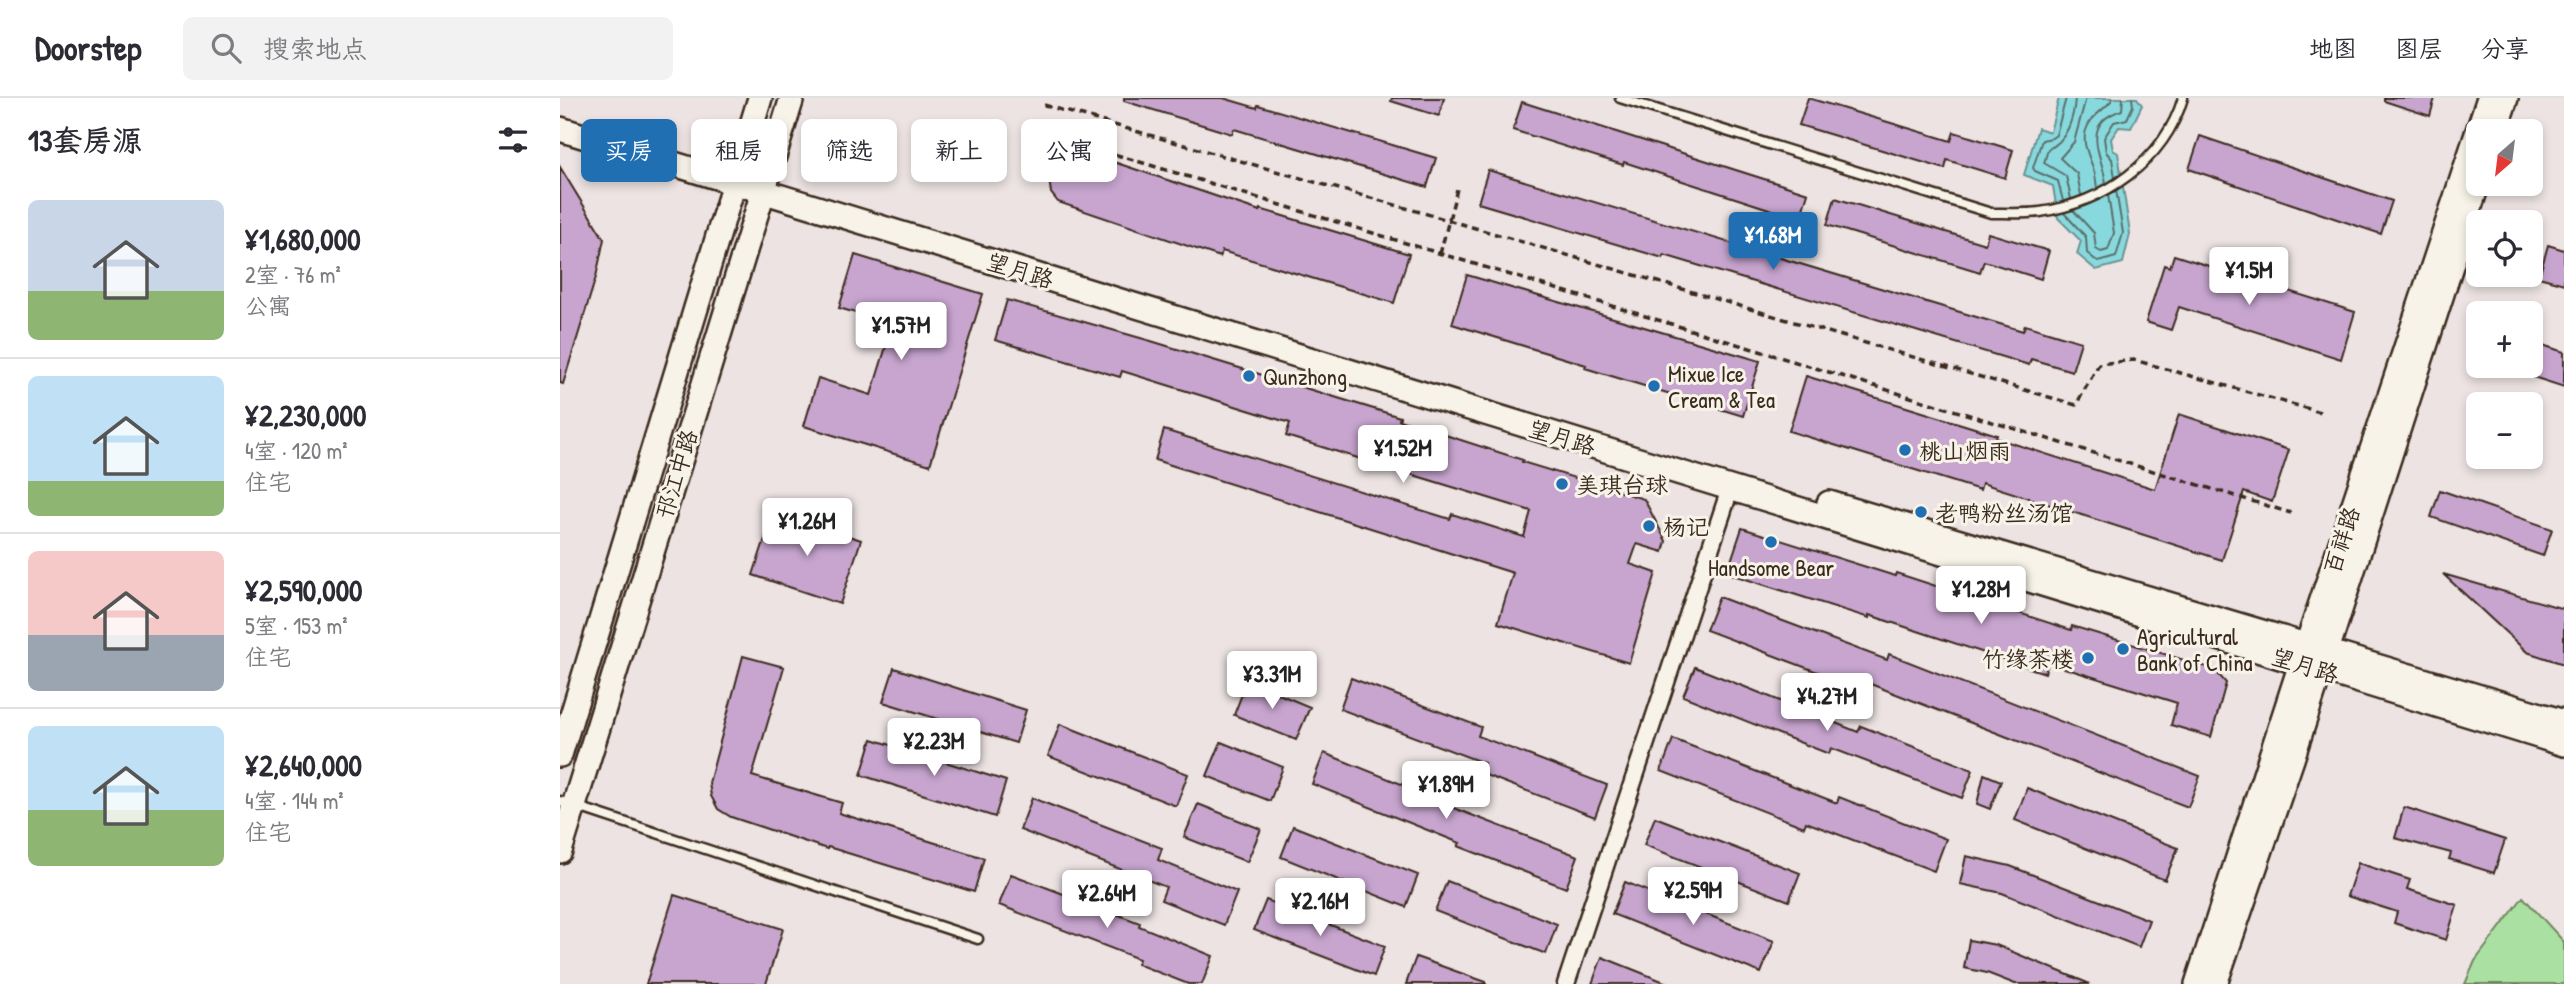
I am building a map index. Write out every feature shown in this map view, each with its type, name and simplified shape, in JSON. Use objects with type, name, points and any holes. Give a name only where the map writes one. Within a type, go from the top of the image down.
[{"type":"street","name":"邗江中路","points":[[753,119],[760,98]]},
{"type":"street","name":"邗江中路","points":[[560,851],[567,804],[792,98]]},
{"type":"street","name":"百祥路","points":[[2215,984],[2489,98]]},
{"type":"street","points":[[2499,119],[2506,98]]},
{"type":"street","name":"望月路","points":[[560,113],[691,159]]},
{"type":"street","name":"望月路","points":[[560,129],[691,163]]},
{"type":"street","name":"邗江中路","points":[[560,755],[734,182]]},
{"type":"street","name":"望月路","points":[[758,182],[1730,489],[2314,658],[2564,722]]},
{"type":"street","name":"望月路","points":[[764,184],[1735,475],[2314,658],[2564,744]]},
{"type":"street","name":"百祥路","points":[[2197,984],[2314,658],[2473,196]]},
{"type":"street","points":[[1566,984],[1730,489]]},
{"type":"lane","points":[[1619,98],[1991,213],[2037,213],[2085,200],[2133,173],[2154,152],[2179,111],[2183,98]]},
{"type":"lane","points":[[567,804],[978,939]]},
{"type":"path","points":[[1044,105],[1448,220],[2076,405],[2099,364],[2134,360],[2320,412]]},
{"type":"path","points":[[1117,155],[2291,513]]},
{"type":"path","points":[[1440,254],[1457,189]]},
{"type":"green space","points":[[2523,897],[2564,942],[2564,984],[2465,984],[2475,961]]},
{"type":"water","points":[[2059,98],[2137,98],[2142,105],[2131,128],[2119,127],[2111,139],[2113,150],[2118,153],[2130,234],[2123,263],[2096,270],[2077,254],[2081,241],[2058,218],[2053,186],[2024,175],[2038,128],[2050,132]]},
{"type":"building","points":[[1124,98],[1223,98],[1257,108],[1258,105],[1436,158],[1427,187],[1234,129],[1232,134],[1124,101]]},
{"type":"building","points":[[1392,98],[1444,98],[1439,116],[1391,101]]},
{"type":"building","points":[[1808,98],[1951,141],[1954,132],[2013,150],[2005,178],[1947,160],[1945,169],[1799,125]]},
{"type":"building","points":[[2384,98],[2435,98],[2430,116],[2384,101]]},
{"type":"building","points":[[1522,102],[1808,193],[1800,219],[1624,162],[1623,165],[1513,130]]},
{"type":"building","points":[[2200,136],[2392,201],[2381,234],[2189,169]]},
{"type":"building","points":[[1117,163],[1260,211],[1409,254],[1394,303],[1222,251],[1220,257],[1058,202],[1051,193],[1050,182],[1117,182]]},
{"type":"building","points":[[560,167],[604,239],[596,277],[563,384],[560,383]]},
{"type":"building","points":[[1488,170],[2023,331],[2025,325],[2081,342],[2072,371],[2031,359],[2029,365],[1664,255],[1663,258],[1478,203]]},
{"type":"building","points":[[1835,198],[1985,244],[1988,233],[2049,251],[2041,279],[1984,261],[1980,272],[1827,225]]},
{"type":"building","points":[[2548,245],[2564,250],[2564,284],[2543,278],[2543,263]]},
{"type":"building","points":[[855,255],[983,294],[930,465],[804,426],[818,378],[871,395],[893,324],[839,308]]},
{"type":"building","points":[[2174,255],[2355,312],[2341,359],[2179,307],[2171,330],[2146,322],[2164,265],[2170,267]]},
{"type":"building","points":[[1467,275],[1760,361],[1743,416],[1452,324]]},
{"type":"building","points":[[1007,300],[1400,417],[1399,420],[1523,460],[1522,462],[1644,499],[1666,541],[1663,552],[1637,544],[1630,564],[1656,573],[1629,663],[1498,623],[1513,573],[1155,460],[1164,430],[1450,519],[1452,514],[1524,537],[1531,511],[1286,436],[1290,423],[1122,371],[1120,377],[995,340]]},
{"type":"building","points":[[2543,345],[2564,352],[2564,387],[2536,378],[2543,378]]},
{"type":"building","points":[[1806,376],[1997,435],[1996,438],[2155,489],[2179,414],[2289,450],[2272,502],[2244,492],[2222,560],[1982,483],[1980,490],[1789,431]]},
{"type":"building","points":[[2440,490],[2552,529],[2543,556],[2431,517]]},
{"type":"building","points":[[774,511],[861,540],[840,604],[753,575]]},
{"type":"building","points":[[1742,528],[1895,576],[1896,573],[2071,630],[2072,626],[2214,669],[2226,683],[2211,737],[2171,725],[2177,703],[2048,663],[2045,673],[1869,615],[1869,618],[1727,573]]},
{"type":"building","points":[[2443,574],[2564,609],[2564,664],[2527,652]]},
{"type":"building","points":[[1719,597],[1887,660],[1889,654],[2200,776],[2188,807],[1855,678],[1852,685],[1706,630]]},
{"type":"building","points":[[743,656],[784,667],[752,776],[842,803],[839,813],[984,858],[974,892],[828,847],[827,849],[731,817],[718,809],[711,796],[709,783]]},
{"type":"building","points":[[1695,667],[1858,732],[1861,726],[1973,770],[1962,798],[1831,748],[1829,754],[1683,696]]},
{"type":"building","points":[[894,668],[1026,710],[1016,743],[883,702]]},
{"type":"building","points":[[1351,678],[1481,727],[1478,736],[1607,785],[1595,817],[1480,773],[1484,763],[1340,709]]},
{"type":"building","points":[[1247,681],[1310,707],[1296,740],[1234,715]]},
{"type":"building","points":[[1060,724],[1188,774],[1176,806],[1048,756]]},
{"type":"building","points":[[872,739],[1006,781],[995,817],[861,775]]},
{"type":"building","points":[[1673,739],[1837,803],[1839,797],[1946,839],[1934,871],[1806,822],[1804,827],[1661,771]]},
{"type":"building","points":[[1221,742],[1283,767],[1270,801],[1207,776]]},
{"type":"building","points":[[1324,753],[1449,803],[1448,806],[1578,856],[1566,888],[1312,784]]},
{"type":"building","points":[[1984,774],[2001,781],[1990,809],[1977,804]]},
{"type":"building","points":[[2027,788],[2178,848],[2165,880],[2015,820]]},
{"type":"building","points":[[1032,798],[1162,848],[1158,860],[1237,892],[1224,925],[1161,900],[1166,887],[1020,830]]},
{"type":"building","points":[[1198,804],[1261,829],[1247,862],[1184,837]]},
{"type":"building","points":[[2404,807],[2505,840],[2494,873],[2449,859],[2451,853],[2395,838]]},
{"type":"building","points":[[1655,817],[1800,873],[1789,901],[1644,845]]},
{"type":"building","points":[[1293,826],[1418,875],[1406,907],[1281,857]]},
{"type":"building","points":[[1966,856],[2010,866],[2149,920],[2139,947],[2002,893],[1960,884]]},
{"type":"building","points":[[2358,863],[2410,880],[2407,889],[2457,905],[2446,940],[2394,923],[2397,912],[2347,896]]},
{"type":"building","points":[[1011,874],[1140,923],[1139,926],[1213,956],[1202,984],[1188,984],[1137,964],[1139,959],[999,905]]},
{"type":"building","points":[[1447,881],[1557,924],[1546,954],[1435,911]]},
{"type":"building","points":[[1625,882],[1774,941],[1761,973],[1612,914]]},
{"type":"building","points":[[674,895],[783,929],[766,984],[646,984]]},
{"type":"building","points":[[1266,900],[1385,946],[1374,976],[1254,930]]},
{"type":"building","points":[[1969,940],[1996,945],[2090,984],[2015,984],[1987,973],[1964,968]]},
{"type":"building","points":[[1416,957],[1486,982],[1486,984],[1406,984]]},
{"type":"building","points":[[1602,957],[1667,983],[1667,984],[1592,984]]},
{"type":"place","name":"Qunzhong","points":[[1249,376]]},
{"type":"place","name":"Mixue Ice Cream & Tea","points":[[1654,386]]},
{"type":"place","name":"桃山烟雨","points":[[1905,450]]},
{"type":"place","name":"美琪台球","points":[[1562,484]]},
{"type":"place","name":"老鸭粉丝汤馆","points":[[1921,512]]},
{"type":"place","name":"杨记","points":[[1649,526]]},
{"type":"place","name":"Handsome Bear","points":[[1771,542]]},
{"type":"place","name":"Agricultural Bank of China","points":[[2123,649]]},
{"type":"place","name":"竹缘茶楼","points":[[2088,658]]}]
